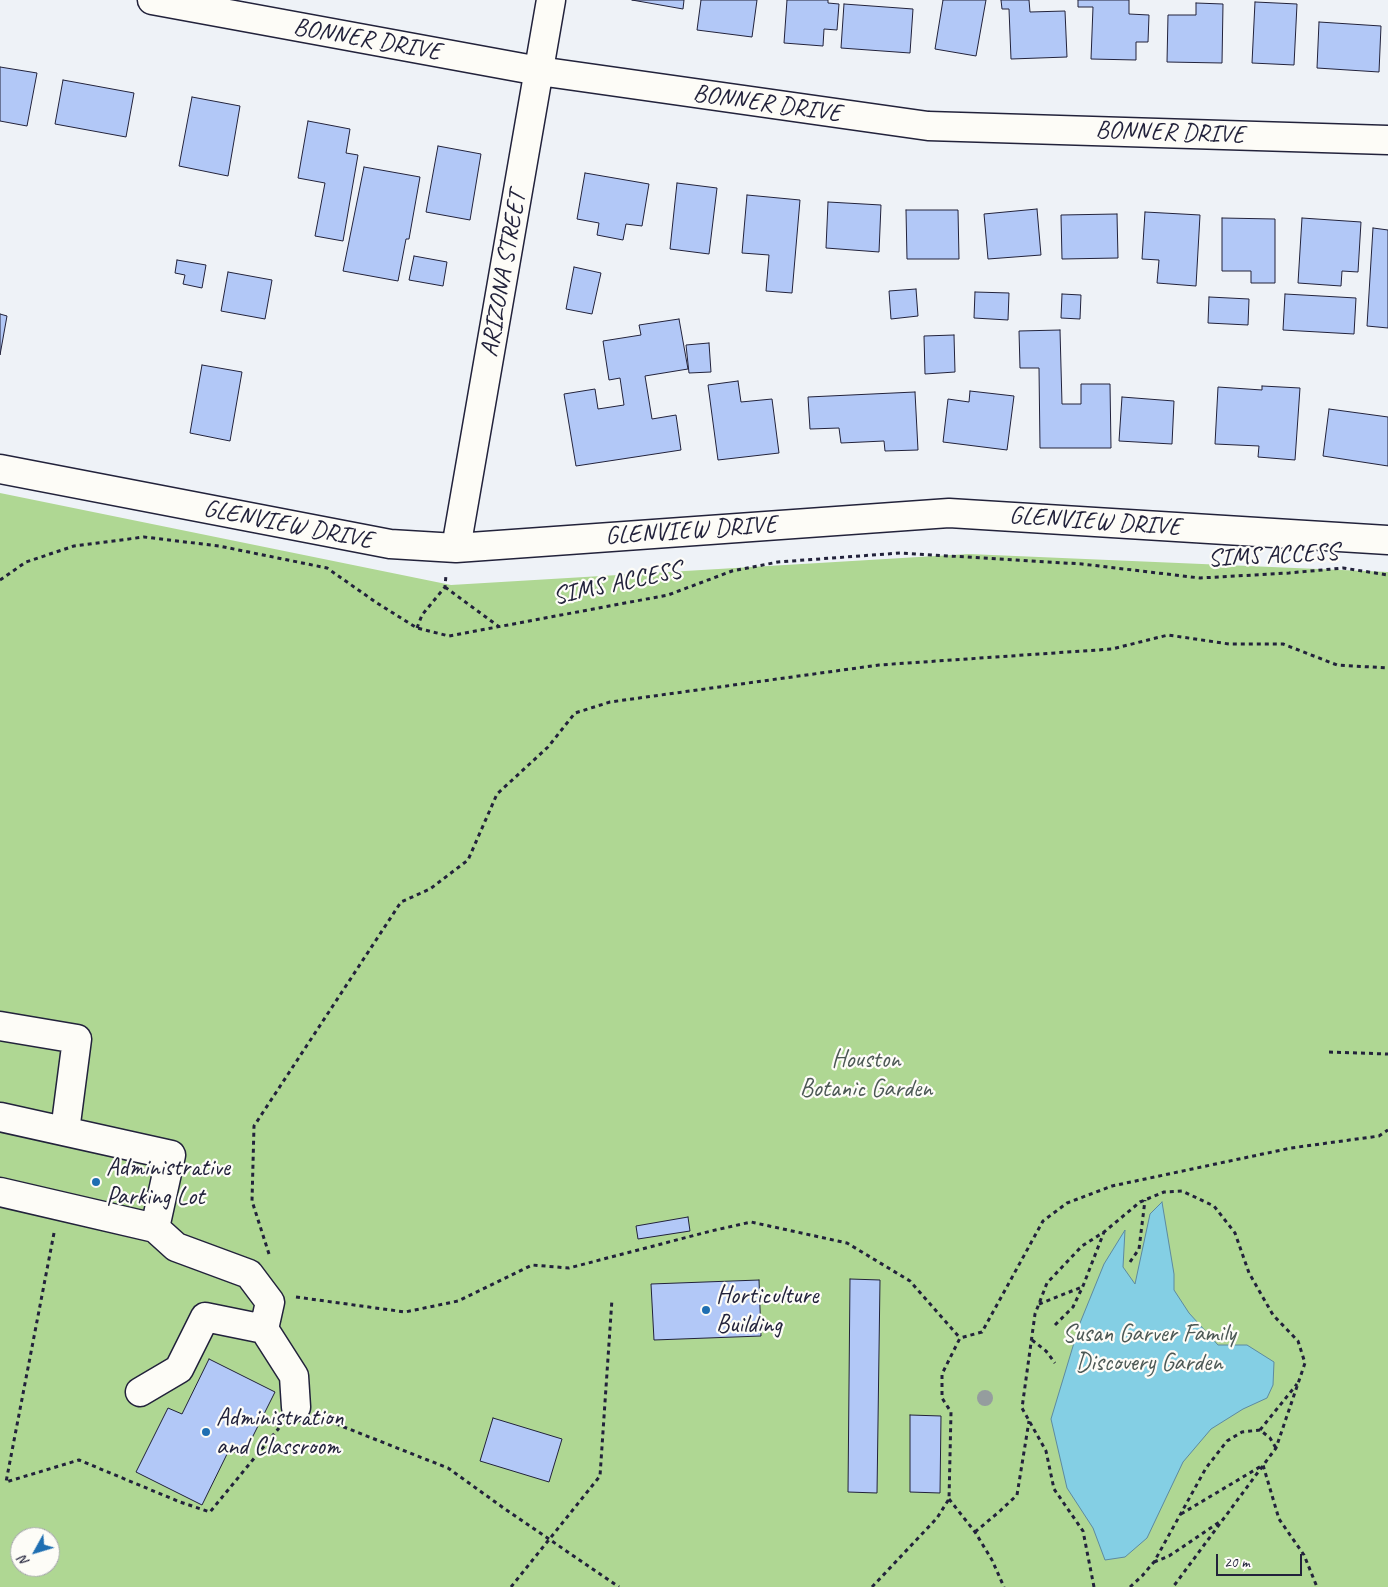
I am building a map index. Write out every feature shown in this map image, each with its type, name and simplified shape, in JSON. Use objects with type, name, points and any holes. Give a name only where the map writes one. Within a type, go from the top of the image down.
[{"type":"street","name":"BONNER DRIVE","points":[[152,0],[539,71],[928,126],[1388,140]]},
{"type":"street","name":"ARIZONA STREET","points":[[456,548],[552,0]]},
{"type":"street","name":"GLENVIEW DRIVE","points":[[0,469],[390,544],[456,548],[949,512],[1388,540]]},
{"type":"street","points":[[0,1026],[77,1039],[65,1131]]},
{"type":"street","points":[[0,1116],[171,1155],[155,1228]]},
{"type":"street","points":[[0,1192],[155,1228],[176,1247],[249,1274],[270,1302],[264,1329],[294,1376],[296,1407]]},
{"type":"street","points":[[140,1392],[179,1368],[205,1317],[264,1329]]},
{"type":"path","name":"SIMS ACCESS","points":[[0,580],[26,562],[74,546],[144,537],[219,546],[328,568],[377,603],[417,628],[449,636],[668,595],[732,571],[778,562],[900,553],[1082,564],[1200,578],[1343,568],[1388,575]]},
{"type":"path","points":[[417,628],[422,615],[444,587],[446,574]]},
{"type":"path","points":[[444,587],[498,626]]},
{"type":"path","points":[[270,1257],[252,1201],[254,1126],[401,902],[430,889],[468,860],[497,794],[548,747],[576,713],[610,702],[879,665],[1112,649],[1168,635],[1229,644],[1283,644],[1337,665],[1388,668]]},
{"type":"path","points":[[1329,1052],[1388,1054]]},
{"type":"path","points":[[872,1587],[937,1518],[949,1499],[952,1412],[942,1398],[942,1374],[960,1338],[982,1332],[1043,1221],[1067,1203],[1112,1186],[1291,1148],[1379,1136],[1388,1130]]},
{"type":"path","points":[[1094,1587],[1083,1531],[1054,1489],[1046,1451],[1022,1408],[1035,1314],[1047,1283],[1082,1246],[1104,1232],[1140,1202],[1164,1192],[1182,1191],[1214,1206],[1235,1233],[1249,1273],[1273,1315],[1298,1341],[1305,1363],[1276,1448],[1173,1587]]},
{"type":"path","points":[[1130,1262],[1139,1249],[1145,1200]]},
{"type":"path","points":[[60,1206],[46,1269],[6,1482],[79,1460],[180,1502],[210,1512],[296,1407],[448,1468],[619,1587]]},
{"type":"path","points":[[293,1296],[405,1312],[458,1301],[532,1264],[569,1268],[752,1222],[847,1243],[910,1281],[960,1338]]},
{"type":"path","points":[[1055,1325],[1073,1307],[1104,1232]]},
{"type":"path","points":[[1039,1305],[1083,1286]]},
{"type":"path","points":[[511,1587],[600,1476],[612,1299]]},
{"type":"path","points":[[1032,1340],[1046,1351],[1055,1363]]},
{"type":"path","points":[[1130,1587],[1154,1562],[1206,1468],[1227,1441],[1242,1432],[1260,1430],[1299,1382]]},
{"type":"path","points":[[975,1532],[1017,1495],[1029,1420]]},
{"type":"path","points":[[1260,1430],[1270,1438],[1276,1448]]},
{"type":"path","points":[[1180,1514],[1263,1465]]},
{"type":"path","points":[[1263,1465],[1279,1519],[1304,1555],[1317,1587]]},
{"type":"path","points":[[949,1499],[975,1532],[992,1560],[1004,1587]]},
{"type":"path","points":[[1154,1562],[1169,1556],[1224,1519]]},
{"type":"green space","name":"Houston Botanic Garden","points":[[0,493],[451,585],[969,554],[1388,572],[1388,1587],[0,1587]]},
{"type":"water","points":[[1162,1202],[1174,1274],[1174,1290],[1189,1313],[1218,1345],[1247,1345],[1274,1362],[1273,1385],[1267,1398],[1243,1409],[1211,1429],[1183,1462],[1147,1538],[1125,1557],[1105,1560],[1093,1528],[1067,1488],[1051,1419],[1080,1323],[1104,1264],[1125,1230],[1123,1267],[1135,1284],[1150,1214]]},
{"type":"building","points":[[632,0],[684,0],[683,9]]},
{"type":"building","points":[[701,0],[757,0],[752,37],[697,30]]},
{"type":"building","points":[[787,0],[828,0],[828,3],[839,4],[837,30],[824,29],[823,46],[784,43]]},
{"type":"building","points":[[943,0],[986,0],[976,56],[935,49]]},
{"type":"building","points":[[1001,0],[1029,0],[1030,12],[1065,11],[1067,57],[1011,59],[1009,9],[1002,9]]},
{"type":"building","points":[[1078,0],[1129,0],[1129,14],[1149,15],[1148,42],[1136,42],[1136,60],[1091,59],[1093,7],[1078,7]]},
{"type":"building","points":[[1255,2],[1297,4],[1294,65],[1252,63]]},
{"type":"building","points":[[1196,3],[1223,4],[1222,63],[1167,62],[1168,15],[1196,15]]},
{"type":"building","points":[[844,4],[913,9],[910,53],[841,48]]},
{"type":"building","points":[[1319,22],[1381,26],[1379,72],[1317,68]]},
{"type":"building","points":[[0,67],[37,73],[27,126],[0,121]]},
{"type":"building","points":[[63,80],[134,93],[126,137],[55,124]]},
{"type":"building","points":[[192,97],[240,106],[228,176],[179,166]]},
{"type":"building","points":[[308,121],[350,129],[346,153],[358,155],[343,241],[315,236],[325,183],[298,178]]},
{"type":"building","points":[[438,146],[481,154],[470,220],[426,212]]},
{"type":"building","points":[[364,167],[420,177],[409,239],[406,239],[398,281],[343,271]]},
{"type":"building","points":[[585,173],[649,184],[642,226],[626,224],[623,240],[597,235],[599,223],[577,219]]},
{"type":"building","points":[[677,183],[717,188],[709,254],[670,249]]},
{"type":"building","points":[[747,195],[800,200],[792,293],[766,291],[769,255],[742,253]]},
{"type":"building","points":[[828,202],[881,205],[879,252],[826,248]]},
{"type":"building","points":[[1037,209],[1041,255],[988,259],[984,214]]},
{"type":"building","points":[[906,210],[958,210],[959,259],[907,259]]},
{"type":"building","points":[[1145,212],[1200,215],[1196,286],[1157,283],[1159,260],[1142,259]]},
{"type":"building","points":[[1117,214],[1118,258],[1062,259],[1061,215]]},
{"type":"building","points":[[1222,218],[1275,219],[1275,283],[1251,283],[1251,271],[1222,271]]},
{"type":"building","points":[[1302,218],[1361,222],[1358,272],[1342,271],[1341,286],[1298,283]]},
{"type":"building","points":[[1373,228],[1388,230],[1388,328],[1367,326]]},
{"type":"building","points":[[414,256],[447,262],[443,286],[409,280]]},
{"type":"building","points":[[177,260],[206,265],[202,288],[183,284],[185,275],[175,273]]},
{"type":"building","points":[[574,267],[601,273],[592,314],[566,309]]},
{"type":"building","points":[[228,272],[272,280],[265,319],[221,311]]},
{"type":"building","points":[[916,289],[918,316],[891,319],[889,291]]},
{"type":"building","points":[[975,292],[1009,293],[1008,320],[974,318]]},
{"type":"building","points":[[1062,294],[1081,295],[1080,319],[1061,318]]},
{"type":"building","points":[[1285,294],[1356,298],[1354,334],[1283,330]]},
{"type":"building","points":[[1209,297],[1249,299],[1248,325],[1208,323]]},
{"type":"building","points":[[0,314],[7,316],[0,355]]},
{"type":"building","points":[[679,319],[688,369],[645,376],[652,419],[676,415],[681,450],[576,466],[564,394],[595,389],[598,409],[624,405],[620,378],[609,380],[603,341],[641,335],[639,325]]},
{"type":"building","points":[[1060,330],[1062,404],[1081,404],[1081,384],[1110,384],[1111,448],[1040,448],[1039,368],[1020,368],[1019,331]]},
{"type":"building","points":[[954,335],[955,372],[925,374],[924,336]]},
{"type":"building","points":[[709,343],[711,372],[689,373],[686,345]]},
{"type":"building","points":[[202,365],[242,372],[230,441],[190,433]]},
{"type":"building","points":[[738,381],[741,402],[772,399],[779,453],[718,460],[708,385]]},
{"type":"building","points":[[1262,386],[1300,388],[1295,460],[1258,457],[1259,446],[1215,444],[1218,387],[1262,390]]},
{"type":"building","points":[[970,391],[1014,396],[1007,450],[943,442],[948,399],[969,402]]},
{"type":"building","points":[[915,392],[918,450],[885,451],[884,441],[841,443],[839,428],[810,429],[808,397]]},
{"type":"building","points":[[1122,397],[1174,401],[1172,444],[1119,441]]},
{"type":"building","points":[[1329,409],[1388,417],[1388,466],[1323,456]]},
{"type":"building","points":[[688,1217],[690,1231],[638,1239],[636,1226]]},
{"type":"building","points":[[850,1279],[880,1280],[877,1493],[848,1492]]},
{"type":"building","name":"Horticulture Building","points":[[759,1280],[761,1336],[654,1340],[651,1284]]},
{"type":"building","name":"Administration and Classroom","points":[[209,1359],[275,1392],[243,1456],[229,1450],[202,1505],[136,1472],[168,1408],[182,1414]]},
{"type":"building","points":[[910,1415],[941,1416],[940,1493],[910,1492]]},
{"type":"building","points":[[493,1418],[562,1439],[549,1482],[480,1461]]},
{"type":"place","name":"Administrative Parking Lot","points":[[96,1182]]},
{"type":"place","name":"Horticulture Building","points":[[706,1310]]},
{"type":"place","name":"Administration and Classroom","points":[[206,1432]]},
{"type":"park label","name":"Susan Garver Family Discovery Garden","points":[[1149,1348]]}]
